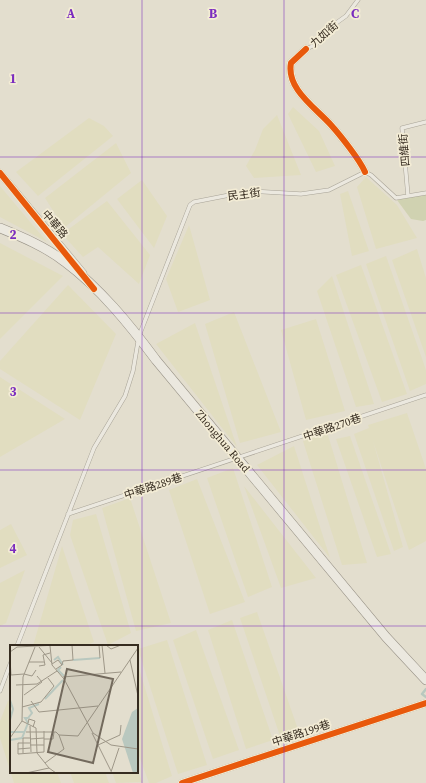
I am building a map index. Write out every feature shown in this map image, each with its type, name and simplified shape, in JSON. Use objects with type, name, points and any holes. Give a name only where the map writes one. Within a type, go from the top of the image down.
[{"type":"main road","name":"Zhonghua Road","points":[[0,228],[29,240],[64,261],[94,289],[138,336],[156,360],[386,637],[426,680]]},
{"type":"street","points":[[306,49],[291,63],[292,76],[296,87],[303,97],[339,134],[365,172]]},
{"type":"street","name":"中華路","points":[[0,173],[94,289]]},
{"type":"street","name":"中華路199巷","points":[[182,783],[426,703]]},
{"type":"lane","name":"九如街","points":[[306,49],[315,45],[332,26],[346,16],[358,0]]},
{"type":"lane","name":"四維街","points":[[408,196],[402,128],[426,122]]},
{"type":"lane","points":[[365,172],[371,175],[396,198],[426,193]]},
{"type":"lane","name":"民主街","points":[[138,336],[190,205],[194,202],[250,191],[301,194],[329,190],[365,172]]},
{"type":"lane","points":[[17,645],[94,448],[125,396],[133,371],[138,336]]},
{"type":"lane","name":"中華路270巷","points":[[237,458],[426,395]]},
{"type":"lane","name":"中華路289巷","points":[[68,514],[237,458]]},
{"type":"lane","points":[[0,691],[10,665]]},
{"type":"shaded area","points":[[293,107],[319,131],[335,166],[316,172],[288,114]]},
{"type":"shaded area","points":[[277,115],[301,175],[254,178],[246,166],[255,150],[263,129]]},
{"type":"shaded area","points":[[89,118],[104,126],[113,136],[38,196],[16,172]]},
{"type":"shaded area","points":[[116,143],[131,173],[64,228],[45,198]]},
{"type":"shaded area","points":[[366,177],[397,205],[417,238],[376,249],[357,187]]},
{"type":"shaded area","points":[[142,180],[167,216],[154,248],[117,199]]},
{"type":"shaded area","points":[[0,186],[47,242],[0,217]]},
{"type":"shaded area","points":[[348,191],[369,251],[352,256],[340,194]]},
{"type":"shaded area","points":[[107,201],[150,255],[139,284],[98,247],[83,257],[62,234]]},
{"type":"shaded area","points":[[189,225],[210,300],[178,312],[166,279]]},
{"type":"shaded area","points":[[0,243],[63,276],[0,339]]},
{"type":"shaded area","points":[[417,249],[426,278],[426,357],[392,260]]},
{"type":"shaded area","points":[[386,256],[426,370],[426,384],[410,391],[366,264]]},
{"type":"shaded area","points":[[361,265],[407,394],[382,402],[336,275]]},
{"type":"shaded area","points":[[332,276],[374,404],[356,407],[317,291]]},
{"type":"shaded area","points":[[68,285],[116,334],[80,420],[0,369],[0,361]]},
{"type":"shaded area","points":[[234,312],[281,432],[240,443],[205,324]]},
{"type":"shaded area","points":[[316,319],[345,411],[306,420],[281,330]]},
{"type":"shaded area","points":[[195,323],[237,447],[156,344]]},
{"type":"shaded area","points":[[0,377],[65,419],[0,457]]},
{"type":"shaded area","points":[[407,413],[426,469],[426,541],[409,550],[373,441],[403,547],[394,551],[354,434],[369,428],[368,425]]},
{"type":"shaded area","points":[[327,432],[367,563],[342,565],[303,441]]},
{"type":"shaded area","points":[[350,436],[391,554],[377,557],[336,439]]},
{"type":"shaded area","points":[[294,446],[330,558],[257,465]]},
{"type":"shaded area","points":[[233,468],[272,587],[248,597],[207,478]]},
{"type":"shaded area","points":[[197,479],[245,602],[210,614],[169,490]]},
{"type":"shaded area","points":[[244,486],[316,578],[281,588]]},
{"type":"shaded area","points":[[130,498],[171,623],[136,631],[102,508]]},
{"type":"shaded area","points":[[96,514],[131,633],[108,645],[70,535],[73,520]]},
{"type":"shaded area","points":[[11,524],[27,555],[0,568],[0,530]]},
{"type":"shaded area","points":[[62,546],[94,642],[86,645],[33,645]]},
{"type":"shaded area","points":[[25,570],[6,623],[0,626],[0,583]]},
{"type":"shaded area","points":[[257,612],[300,735],[281,739],[240,618]]},
{"type":"shaded area","points":[[232,620],[273,740],[246,749],[208,630]]},
{"type":"shaded area","points":[[196,630],[239,750],[213,759],[173,640]]},
{"type":"shaded area","points":[[167,640],[207,765],[178,774],[138,649]]},
{"type":"shaded area","points":[[138,665],[172,776],[156,783],[149,783],[138,753]]},
{"type":"shaded area","points":[[10,700],[10,770],[0,738],[0,721],[8,701]]},
{"type":"shaded area","points":[[138,771],[142,782],[116,783],[112,773],[138,773]]},
{"type":"shaded area","points":[[11,773],[57,773],[61,783],[14,783]]},
{"type":"shaded area","points":[[70,773],[105,773],[109,783],[74,783]]},
{"type":"green space","points":[[426,194],[426,220],[423,221],[411,219],[397,200]]},
{"type":"waterway","points":[[426,689],[422,694],[426,697]]},
{"type":"cycle path","points":[[306,49],[291,63],[293,81],[310,105],[331,125],[344,141],[359,161],[365,172]]},
{"type":"cycle path","points":[[0,173],[94,289]]},
{"type":"cycle path","points":[[182,783],[426,703]]}]
